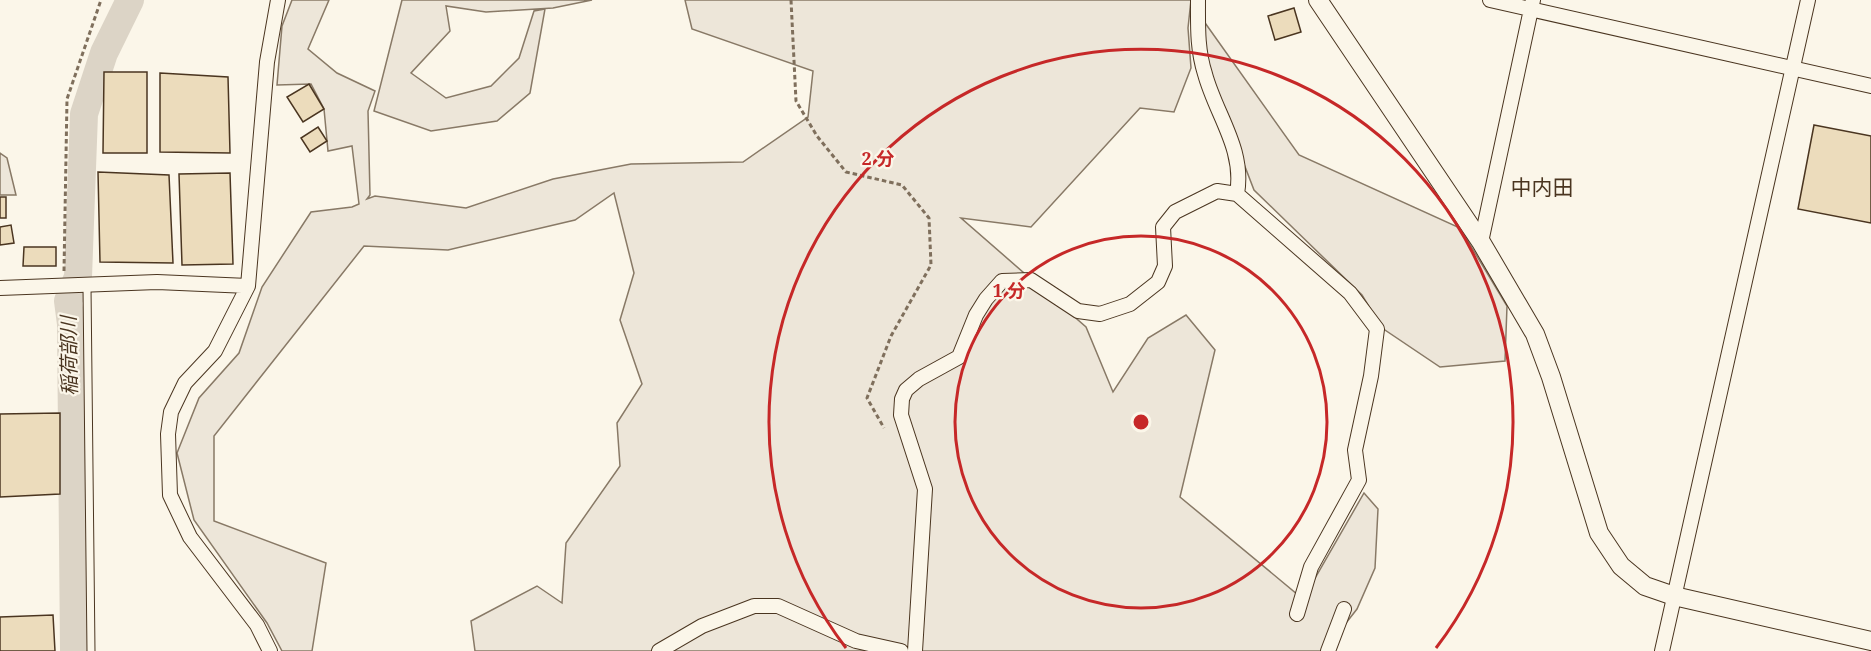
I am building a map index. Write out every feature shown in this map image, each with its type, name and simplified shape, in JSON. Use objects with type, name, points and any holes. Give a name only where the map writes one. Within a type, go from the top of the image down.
[{"type":"street","points":[[270,651],[257,625],[190,537],[170,495],[168,434],[171,412],[185,383],[215,351],[248,286],[267,62],[278,0]]},
{"type":"street","points":[[1198,0],[1197,43],[1205,76],[1231,134],[1240,178],[1238,194]]},
{"type":"street","points":[[1318,0],[1481,242],[1535,334],[1551,377],[1599,533],[1621,566],[1646,586],[1674,596],[1871,641]]},
{"type":"street","points":[[1490,0],[1532,4],[1871,86]]},
{"type":"street","points":[[1662,651],[1808,0]]},
{"type":"street","points":[[1481,242],[1532,4]]},
{"type":"street","points":[[915,651],[925,489],[901,415],[906,390],[919,379],[959,357],[976,315],[1002,281],[1031,280],[1078,311],[1100,314],[1130,304],[1158,282],[1165,266],[1163,227],[1175,212],[1217,191],[1238,194],[1350,293],[1377,329],[1371,376],[1355,450],[1359,480],[1311,567],[1297,614]]},
{"type":"street","points":[[0,288],[87,287],[158,282],[248,286]]},
{"type":"street","points":[[659,651],[702,626],[754,606],[778,606],[856,641],[901,651]]},
{"type":"street","points":[[1328,651],[1344,609]]},
{"type":"lane","points":[[87,287],[91,651]]},
{"type":"path","points":[[64,287],[67,99],[101,0]]},
{"type":"path","points":[[791,0],[796,100],[817,136],[846,172],[902,185],[929,218],[931,265],[891,336],[867,398],[885,428]]},
{"type":"shaded area","points":[[292,0],[329,0],[308,49],[337,73],[375,91],[368,111],[370,195],[367,199],[375,196],[466,208],[553,179],[631,164],[743,162],[808,117],[813,71],[692,29],[685,0],[1191,0],[1188,28],[1191,68],[1174,112],[1140,108],[1031,227],[961,218],[1086,327],[1113,392],[1148,338],[1186,315],[1215,350],[1180,497],[1303,599],[1364,493],[1378,509],[1375,568],[1357,609],[1324,651],[475,651],[471,621],[537,586],[562,603],[566,543],[620,466],[617,423],[642,384],[620,320],[634,273],[614,193],[575,220],[448,250],[364,246],[214,436],[214,521],[326,563],[312,651],[282,651],[267,623],[194,520],[177,453],[199,398],[239,353],[262,287],[311,212],[352,207],[359,204],[352,146],[328,151],[324,109],[311,84],[277,85],[282,26]]},
{"type":"shaded area","points":[[402,0],[592,0],[553,8],[486,12],[446,6],[450,31],[411,73],[446,98],[491,86],[519,58],[534,11],[545,9],[530,93],[497,121],[431,131],[374,111]]},
{"type":"shaded area","points":[[1203,20],[1299,155],[1460,228],[1507,306],[1505,361],[1440,367],[1382,328],[1362,295],[1254,190],[1209,73]]},
{"type":"shaded area","points":[[0,153],[7,158],[16,195],[0,195]]},
{"type":"building","points":[[1294,8],[1301,32],[1275,40],[1268,16]]},
{"type":"building","points":[[104,72],[147,72],[147,153],[103,153]]},
{"type":"building","points":[[160,73],[228,77],[230,153],[160,152]]},
{"type":"building","points":[[309,84],[324,109],[303,122],[287,97]]},
{"type":"building","points":[[1814,125],[1871,136],[1871,223],[1798,209]]},
{"type":"building","points":[[318,127],[327,141],[310,152],[301,138]]},
{"type":"building","points":[[98,172],[169,175],[173,263],[100,262]]},
{"type":"building","points":[[230,173],[233,264],[182,265],[179,174]]},
{"type":"building","points":[[0,197],[6,197],[6,218],[0,218]]},
{"type":"building","points":[[11,225],[14,243],[0,245],[0,227]]},
{"type":"building","points":[[24,247],[56,247],[56,266],[23,266]]},
{"type":"building","points":[[60,413],[60,494],[0,497],[0,414]]},
{"type":"building","points":[[53,615],[55,651],[0,651],[0,617]]},
{"type":"waterway","name":"稲荷部川","points":[[74,651],[71,324],[68,301],[78,277],[84,114],[104,53],[130,0]]},
{"type":"district","name":"中内田","points":[[1542,188]]}]
